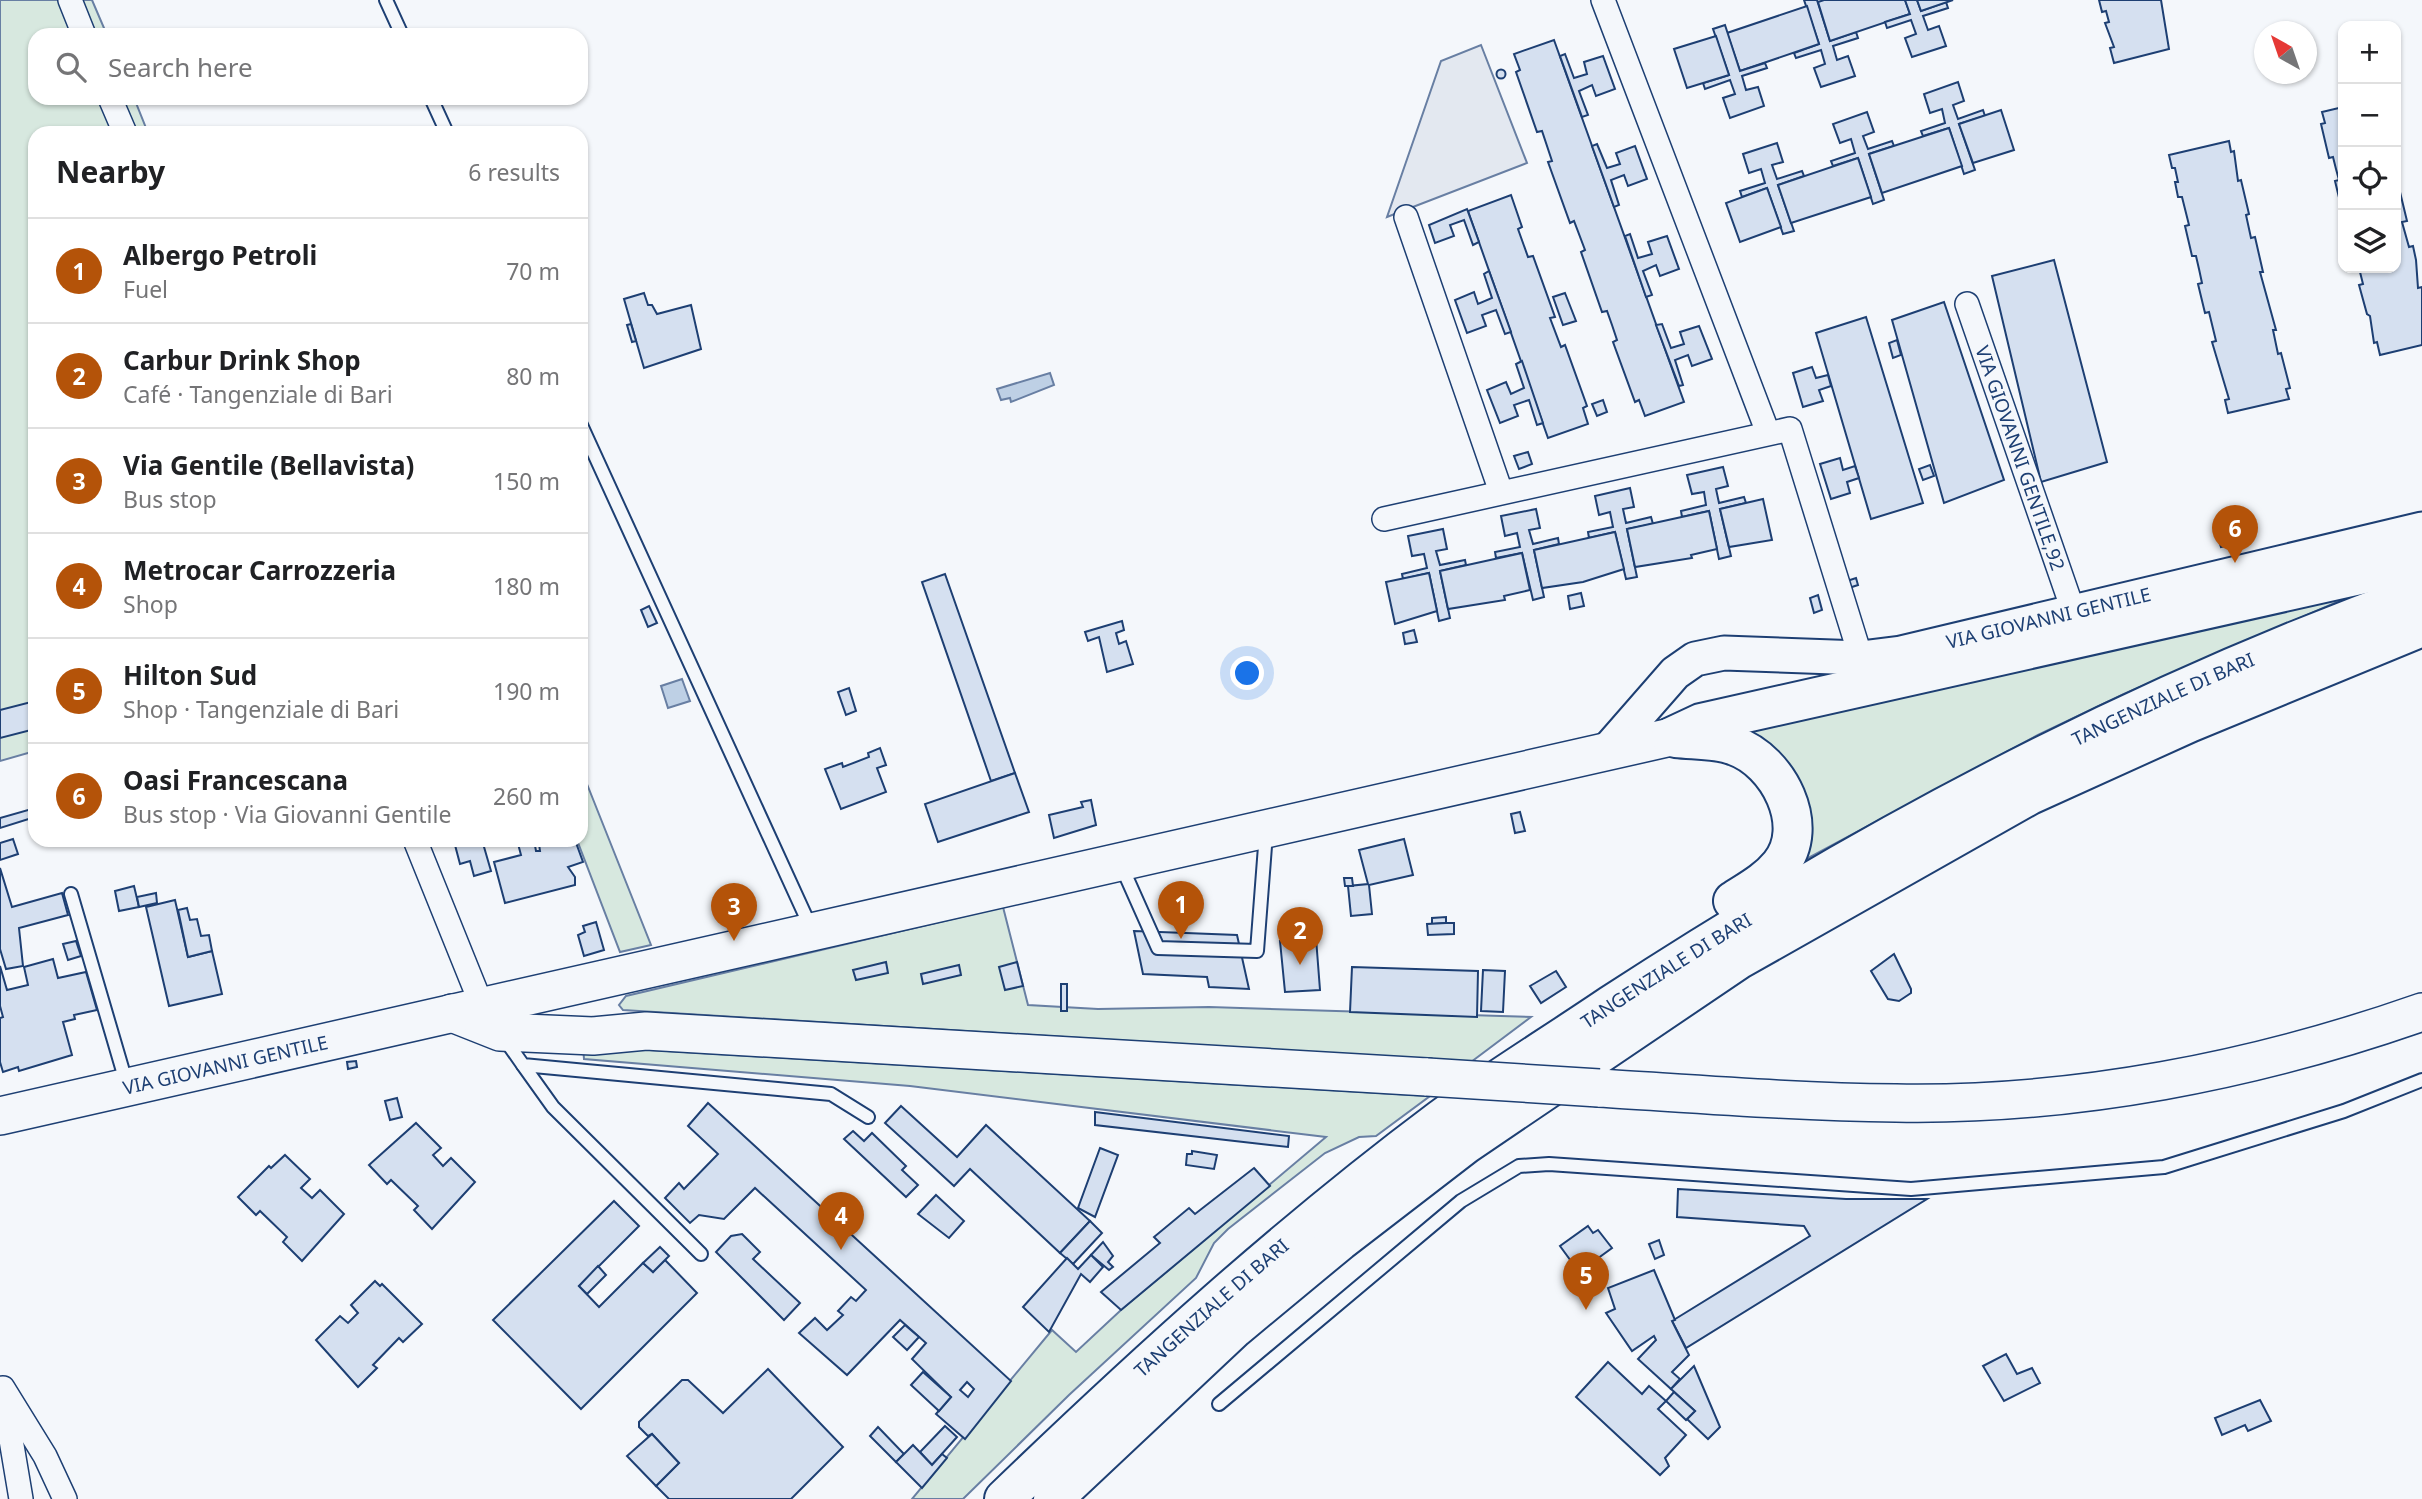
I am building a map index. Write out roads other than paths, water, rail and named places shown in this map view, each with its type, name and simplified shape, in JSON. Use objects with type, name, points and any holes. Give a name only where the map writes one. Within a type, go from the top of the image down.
[{"type":"highway","points":[[1671,737],[1701,723],[2422,561]]},
{"type":"highway","name":"TANGENZIALE DI BARI","points":[[1004,1499],[1202,1313],[1312,1220],[1446,1116],[1718,935],[1853,855],[2173,693],[2360,614],[2422,592]]},
{"type":"highway","name":"TANGENZIALE DI BARI","points":[[1053,1499],[1235,1328],[1340,1241],[1466,1144],[1738,960],[2030,795],[2189,723],[2422,627]]},
{"type":"highway","points":[[1561,1038],[1657,950],[1764,881],[1782,863],[1792,841],[1793,820],[1784,791],[1763,762],[1735,746],[1671,737]]},
{"type":"main road","points":[[478,1017],[589,984],[812,931],[1671,737]]},
{"type":"main road","points":[[589,984],[594,1002],[613,1020],[646,1031]]},
{"type":"main road","points":[[478,1017],[593,1036],[646,1031],[1897,1104],[2051,1096],[2130,1086],[2220,1070],[2330,1041],[2422,1012]]},
{"type":"main road","name":"VIA GIOVANNI GENTILE","points":[[0,1116],[128,1086],[478,1017]]},
{"type":"street","points":[[70,0],[82,28]]},
{"type":"street","points":[[1603,0],[1768,433]]},
{"type":"street","points":[[113,105],[122,126]]},
{"type":"street","points":[[1406,217],[1501,492]]},
{"type":"street","name":"VIA GIOVANNI GENTILE,92","points":[[1967,303],[2074,613]]},
{"type":"street","points":[[1384,519],[1790,429],[1861,658]]},
{"type":"street","name":"VIA GIOVANNI GENTILE","points":[[1675,673],[1696,659],[1724,653],[1861,658],[1900,653],[2422,529]]},
{"type":"street","points":[[1671,737],[1668,706],[1675,673]]},
{"type":"street","points":[[1606,752],[1675,673]]},
{"type":"street","points":[[417,847],[478,1017]]},
{"type":"street","points":[[1,1383],[21,1499]]},
{"type":"street","points":[[1,1383],[46,1456],[65,1499]]},
{"type":"lane","points":[[386,0],[399,28]]},
{"type":"lane","points":[[434,105],[444,126]]},
{"type":"lane","points":[[588,440],[812,931]]},
{"type":"lane","points":[[1120,862],[1158,948],[1257,951],[1267,828]]},
{"type":"lane","points":[[71,894],[128,1086]]},
{"type":"lane","points":[[478,1017],[523,1065],[554,1107],[701,1254]]},
{"type":"lane","points":[[523,1065],[831,1094],[868,1117]]},
{"type":"lane","points":[[1219,1404],[1461,1201],[1519,1166],[1549,1164],[1912,1189],[2164,1167],[2344,1111],[2422,1080]]},
{"type":"water","points":[[1050,373],[1054,385],[1011,402],[1010,398],[1001,400],[997,389]]},
{"type":"water","points":[[682,679],[690,701],[668,708],[661,686]]},
{"type":"place","name":"Oasi Francescana","points":[[2235,563]]},
{"type":"place","name":"Albergo Petroli","points":[[1181,939]]},
{"type":"place","name":"Via Gentile (Bellavista)","points":[[734,941]]},
{"type":"place","name":"Carbur Drink Shop","points":[[1300,965]]},
{"type":"place","name":"Metrocar Carrozzeria","points":[[841,1250]]},
{"type":"place","name":"Hilton Sud","points":[[1586,1310]]}]
